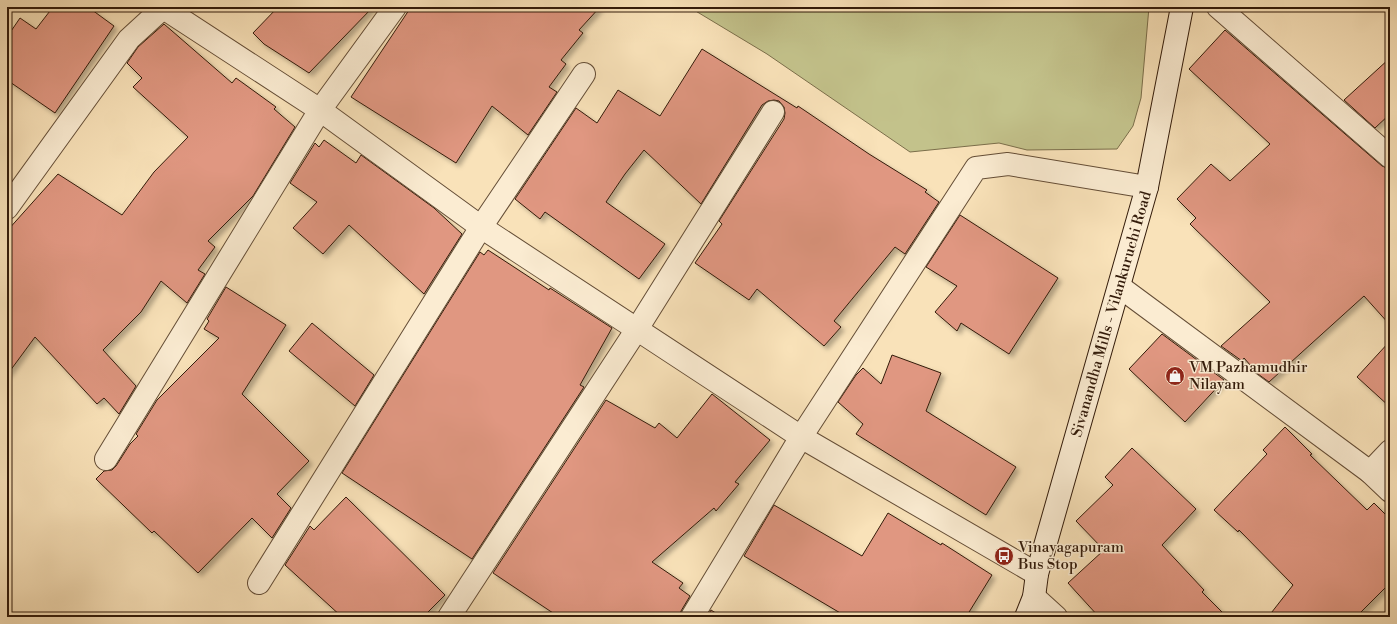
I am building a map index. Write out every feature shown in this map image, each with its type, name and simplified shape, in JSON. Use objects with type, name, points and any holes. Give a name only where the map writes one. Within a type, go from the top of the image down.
[{"type":"street","points":[[7,208],[130,39],[164,7],[320,110],[481,227],[801,437],[1037,574]]},
{"type":"street","points":[[106,459],[320,110],[394,7]]},
{"type":"street","name":"Sivanandha Mills - Vilankuruchi Road","points":[[1026,617],[1034,597],[1037,574],[1120,287],[1147,187],[1182,7]]},
{"type":"street","points":[[1218,7],[1388,151]]},
{"type":"street","points":[[259,583],[481,227],[584,74]]},
{"type":"street","points":[[449,617],[637,329],[773,112]]},
{"type":"street","points":[[692,617],[801,437],[976,168],[1008,164],[1147,187]]},
{"type":"street","points":[[1120,287],[1370,472],[1390,491]]},
{"type":"street","points":[[1370,472],[1390,451]]},
{"type":"street","points":[[1034,597],[1056,617]]},
{"type":"shaded area","points":[[689,7],[1149,7],[1141,98],[1133,126],[1117,149],[1027,150],[999,143],[910,152],[767,54]]},
{"type":"building","points":[[53,7],[88,7],[114,26],[55,113],[7,80],[7,37],[20,18],[36,29]]},
{"type":"building","points":[[278,7],[373,7],[309,73],[264,44],[253,33]]},
{"type":"building","points":[[411,7],[600,7],[579,30],[583,33],[561,60],[566,64],[549,87],[557,92],[528,135],[492,106],[456,163],[351,97]]},
{"type":"building","points":[[164,24],[232,83],[236,78],[276,107],[274,109],[295,127],[253,196],[208,241],[215,247],[198,270],[205,274],[187,303],[161,281],[141,312],[103,350],[136,386],[119,414],[104,398],[97,404],[35,337],[7,375],[7,231],[58,174],[122,215],[154,172],[188,137],[133,87],[142,78],[127,63],[138,47]]},
{"type":"building","points":[[1225,30],[1382,166],[1390,169],[1390,325],[1364,296],[1269,382],[1258,374],[1244,358],[1242,361],[1221,346],[1270,302],[1190,224],[1196,218],[1177,199],[1211,164],[1230,181],[1270,144],[1189,69]]},
{"type":"building","points":[[702,49],[797,108],[798,106],[869,154],[927,190],[925,192],[939,202],[905,254],[895,247],[834,321],[841,327],[824,346],[757,289],[749,300],[695,263],[722,224],[719,221],[784,119],[784,107],[779,101],[768,101],[762,105],[701,204],[644,150],[625,174],[606,202],[665,244],[639,279],[545,212],[540,219],[515,199],[576,108],[597,123],[618,90],[660,116]]},
{"type":"building","points":[[1390,58],[1390,114],[1375,128],[1344,100]]},
{"type":"building","points":[[324,140],[356,163],[361,155],[434,208],[462,234],[424,294],[349,225],[323,254],[293,228],[317,202],[290,183],[315,143],[319,147]]},
{"type":"building","points":[[960,215],[1058,278],[1009,354],[961,323],[957,331],[935,312],[957,286],[926,267]]},
{"type":"building","points":[[488,250],[549,290],[550,288],[612,328],[580,385],[584,387],[472,559],[342,473],[480,252],[484,255]]},
{"type":"building","points":[[226,287],[286,325],[242,394],[309,461],[277,494],[291,508],[272,538],[252,518],[198,573],[154,531],[152,533],[96,479],[104,471],[112,470],[116,466],[130,444],[138,436],[136,434],[157,400],[219,338],[204,329],[209,321],[207,319]]},
{"type":"building","points":[[312,323],[374,375],[355,406],[289,351]]},
{"type":"building","name":"VM Pazhamudhir Nilayam","points":[[1162,334],[1224,380],[1185,422],[1129,369]]},
{"type":"building","points":[[1390,341],[1390,407],[1357,377]]},
{"type":"building","points":[[892,355],[941,373],[926,411],[1016,467],[986,515],[856,434],[863,424],[838,402],[856,375],[863,368],[881,384]]},
{"type":"building","points":[[712,394],[770,440],[735,482],[739,484],[716,511],[714,508],[652,562],[683,583],[679,588],[690,596],[681,611],[680,617],[559,617],[493,573],[606,400],[655,428],[659,423],[677,438]]},
{"type":"building","points":[[1285,427],[1312,454],[1310,455],[1367,510],[1374,503],[1390,519],[1390,583],[1356,617],[1268,617],[1293,585],[1239,530],[1238,532],[1214,510],[1267,454],[1263,450]]},
{"type":"building","points":[[1132,448],[1196,509],[1162,545],[1204,590],[1202,592],[1227,617],[1099,617],[1068,583],[1104,550],[1076,521],[1113,485],[1105,477]]},
{"type":"building","points":[[346,497],[445,595],[423,617],[342,617],[285,565],[310,526],[314,530]]},
{"type":"building","points":[[774,505],[862,556],[888,513],[941,545],[942,543],[992,575],[966,617],[847,617],[744,556]]},
{"type":"building","points":[[711,610],[722,617],[707,617]]},
{"type":"place","name":"VM Pazhamudhir Nilayam","points":[[1175,376]]},
{"type":"place","name":"Vinayagapuram Bus Stop","points":[[1004,556]]}]
